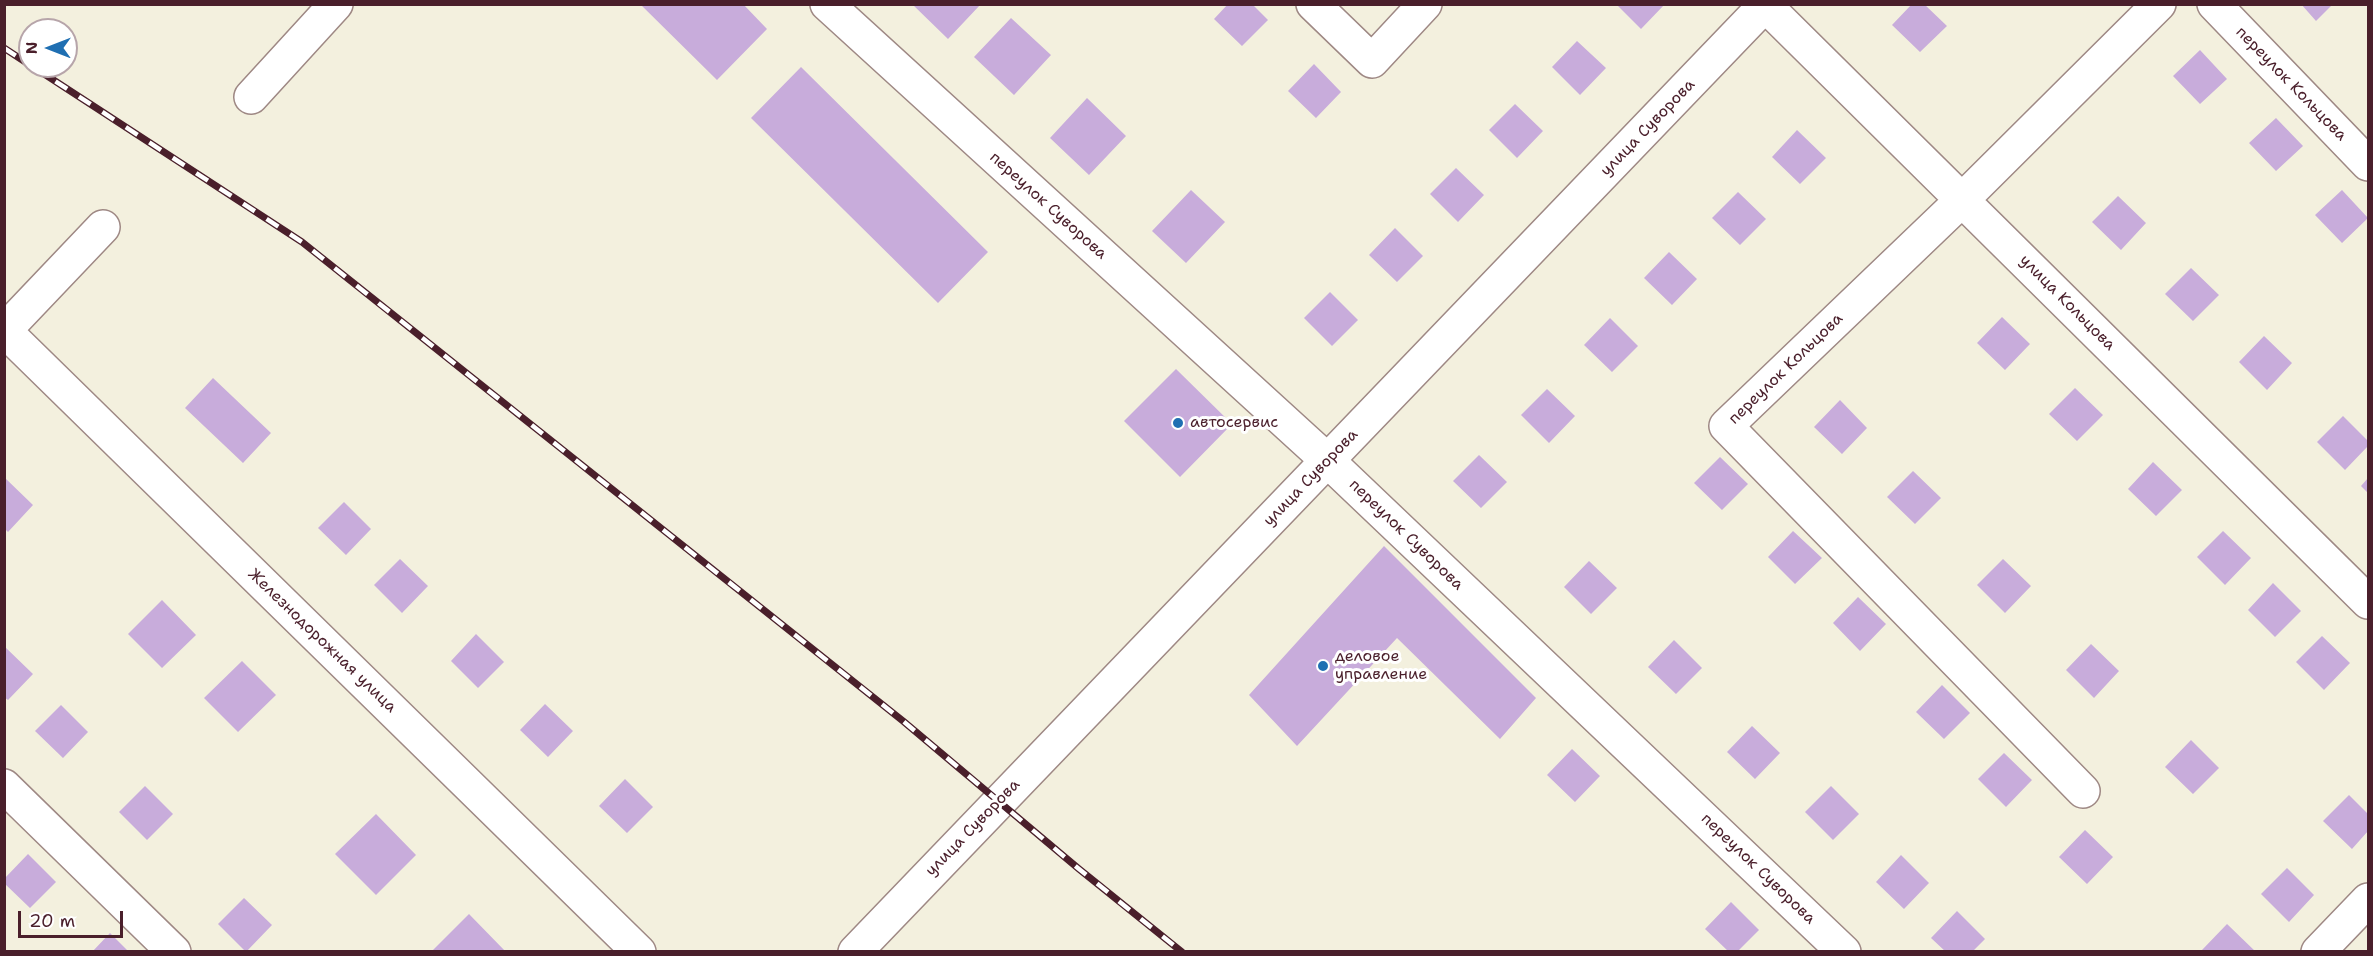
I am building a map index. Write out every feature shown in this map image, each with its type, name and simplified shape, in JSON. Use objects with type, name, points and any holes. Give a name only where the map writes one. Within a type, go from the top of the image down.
[{"type":"street","points":[[251,97],[336,4]]},
{"type":"street","name":"переулок Суворова","points":[[827,4],[1328,461],[1845,951]]},
{"type":"street","points":[[1313,4],[1372,62],[1425,4]]},
{"type":"street","name":"переулок Кольцова","points":[[2083,791],[1726,426],[1963,199],[2159,4]]},
{"type":"street","name":"переулок Кольцова","points":[[2214,4],[2368,164]]},
{"type":"street","name":"улица Суворова","points":[[855,951],[1765,5]]},
{"type":"street","name":"улица Кольцова","points":[[1765,5],[2368,602]]},
{"type":"street","points":[[5,331],[103,227]]},
{"type":"street","name":"Железнодорожная улица","points":[[5,331],[639,951]]},
{"type":"street","points":[[4,786],[174,951]]},
{"type":"street","points":[[2318,951],[2368,900]]},
{"type":"building","points":[[640,4],[743,4],[767,29],[717,80]]},
{"type":"building","points":[[912,4],[981,4],[948,39]]},
{"type":"building","points":[[1228,4],[1252,4],[1268,20],[1242,46],[1214,19]]},
{"type":"building","points":[[1616,4],[1665,4],[1641,29]]},
{"type":"building","points":[[1912,4],[1924,4],[1947,26],[1920,52],[1892,25]]},
{"type":"building","points":[[2301,4],[2333,4],[2316,21]]},
{"type":"building","points":[[1011,18],[1051,55],[1014,95],[974,57]]},
{"type":"building","points":[[1577,41],[1606,68],[1580,95],[1552,67]]},
{"type":"building","points":[[2200,50],[2227,79],[2200,104],[2173,76]]},
{"type":"building","points":[[1314,64],[1341,92],[1316,118],[1288,91]]},
{"type":"building","points":[[801,67],[988,252],[938,303],[751,118]]},
{"type":"building","points":[[1087,98],[1126,136],[1089,175],[1050,138]]},
{"type":"building","points":[[1515,104],[1543,131],[1517,158],[1489,130]]},
{"type":"building","points":[[2276,118],[2303,146],[2276,171],[2249,143]]},
{"type":"building","points":[[1797,130],[1826,158],[1800,184],[1772,157]]},
{"type":"building","points":[[1456,168],[1484,195],[1458,222],[1430,194]]},
{"type":"building","points":[[1191,190],[1225,222],[1186,263],[1152,231]]},
{"type":"building","points":[[2342,190],[2368,218],[2342,243],[2315,215]]},
{"type":"building","points":[[1738,192],[1766,219],[1740,245],[1712,218]]},
{"type":"building","points":[[2118,196],[2146,223],[2121,250],[2092,222]]},
{"type":"building","points":[[1395,228],[1423,256],[1397,282],[1369,255]]},
{"type":"building","points":[[1669,252],[1697,279],[1672,305],[1644,278]]},
{"type":"building","points":[[2191,268],[2219,295],[2193,321],[2165,294]]},
{"type":"building","points":[[1330,292],[1358,320],[1332,346],[1304,318]]},
{"type":"building","points":[[2002,317],[2030,344],[2005,370],[1977,343]]},
{"type":"building","points":[[1610,318],[1638,346],[1612,372],[1584,345]]},
{"type":"building","points":[[2264,336],[2292,363],[2267,390],[2239,362]]},
{"type":"building","name":"автосервис","points":[[1176,369],[1232,424],[1180,477],[1124,421]]},
{"type":"building","points":[[213,378],[271,433],[243,463],[185,408]]},
{"type":"building","points":[[2075,388],[2103,415],[2077,441],[2049,414]]},
{"type":"building","points":[[1547,389],[1575,416],[1549,443],[1521,415]]},
{"type":"building","points":[[1840,400],[1867,428],[1842,454],[1814,427]]},
{"type":"building","points":[[2343,416],[2368,441],[2368,446],[2345,470],[2317,442]]},
{"type":"building","points":[[1479,455],[1507,482],[1481,508],[1453,481]]},
{"type":"building","points":[[1720,457],[1748,484],[1722,510],[1694,483]]},
{"type":"building","points":[[2153,462],[2182,490],[2156,516],[2128,489]]},
{"type":"building","points":[[1913,471],[1941,498],[1915,524],[1887,497]]},
{"type":"building","points":[[4,477],[33,505],[8,532],[4,528]]},
{"type":"building","points":[[2368,478],[2368,493],[2361,486]]},
{"type":"building","points":[[344,502],[371,529],[346,555],[318,528]]},
{"type":"building","points":[[1793,531],[1822,558],[1795,584],[1768,557]]},
{"type":"building","points":[[2223,531],[2251,558],[2225,585],[2197,557]]},
{"type":"building","name":"деловое управление","points":[[1384,546],[1536,698],[1500,739],[1397,638],[1297,746],[1249,695]]},
{"type":"building","points":[[400,559],[428,586],[402,613],[374,585]]},
{"type":"building","points":[[2003,559],[2031,586],[2005,613],[1977,585]]},
{"type":"building","points":[[1589,561],[1617,588],[1591,614],[1564,587]]},
{"type":"building","points":[[2273,583],[2301,611],[2275,637],[2248,610]]},
{"type":"building","points":[[1858,597],[1886,624],[1860,651],[1833,623]]},
{"type":"building","points":[[162,600],[196,635],[162,668],[128,634]]},
{"type":"building","points":[[476,634],[504,662],[478,688],[451,661]]},
{"type":"building","points":[[2322,636],[2350,663],[2324,690],[2296,662]]},
{"type":"building","points":[[1674,640],[1702,668],[1676,694],[1648,667]]},
{"type":"building","points":[[2091,644],[2119,671],[2094,698],[2066,670]]},
{"type":"building","points":[[4,646],[33,674],[8,700],[4,697]]},
{"type":"building","points":[[242,661],[276,695],[238,732],[204,698]]},
{"type":"building","points":[[1942,685],[1970,713],[1944,739],[1916,712]]},
{"type":"building","points":[[545,704],[573,731],[548,757],[520,730]]},
{"type":"building","points":[[61,705],[88,732],[63,758],[35,731]]},
{"type":"building","points":[[1752,726],[1780,753],[1755,779],[1727,752]]},
{"type":"building","points":[[2191,740],[2219,768],[2193,794],[2165,767]]},
{"type":"building","points":[[1572,749],[1600,776],[1575,802],[1547,775]]},
{"type":"building","points":[[2004,753],[2032,780],[2006,807],[1978,779]]},
{"type":"building","points":[[625,779],[653,807],[627,833],[599,806]]},
{"type":"building","points":[[145,786],[173,814],[147,840],[119,812]]},
{"type":"building","points":[[1831,786],[1859,814],[1833,840],[1805,812]]},
{"type":"building","points":[[2349,795],[2368,814],[2368,831],[2352,849],[2323,821]]},
{"type":"building","points":[[376,814],[416,855],[376,895],[335,854]]},
{"type":"building","points":[[2085,830],[2113,857],[2087,884],[2059,857]]},
{"type":"building","points":[[28,854],[56,882],[30,908],[4,883],[4,879]]},
{"type":"building","points":[[1901,855],[1929,883],[1904,909],[1876,882]]},
{"type":"building","points":[[2287,868],[2314,895],[2289,922],[2261,894]]},
{"type":"building","points":[[244,898],[272,925],[246,952],[218,924]]},
{"type":"building","points":[[1731,902],[1759,930],[1737,952],[1729,952],[1705,929]]},
{"type":"building","points":[[1957,911],[1985,939],[1972,952],[1946,952],[1931,938]]},
{"type":"building","points":[[469,914],[506,952],[435,952],[433,950]]},
{"type":"building","points":[[2227,924],[2256,952],[2203,952],[2202,950]]},
{"type":"building","points":[[110,933],[129,952],[92,952]]},
{"type":"railway","points":[[4,48],[18,57]]},
{"type":"railway","points":[[50,78],[302,242],[903,721],[1182,952]]},
{"type":"place","name":"автосервис","points":[[1178,423]]},
{"type":"place","name":"деловое управление","points":[[1323,666]]}]
